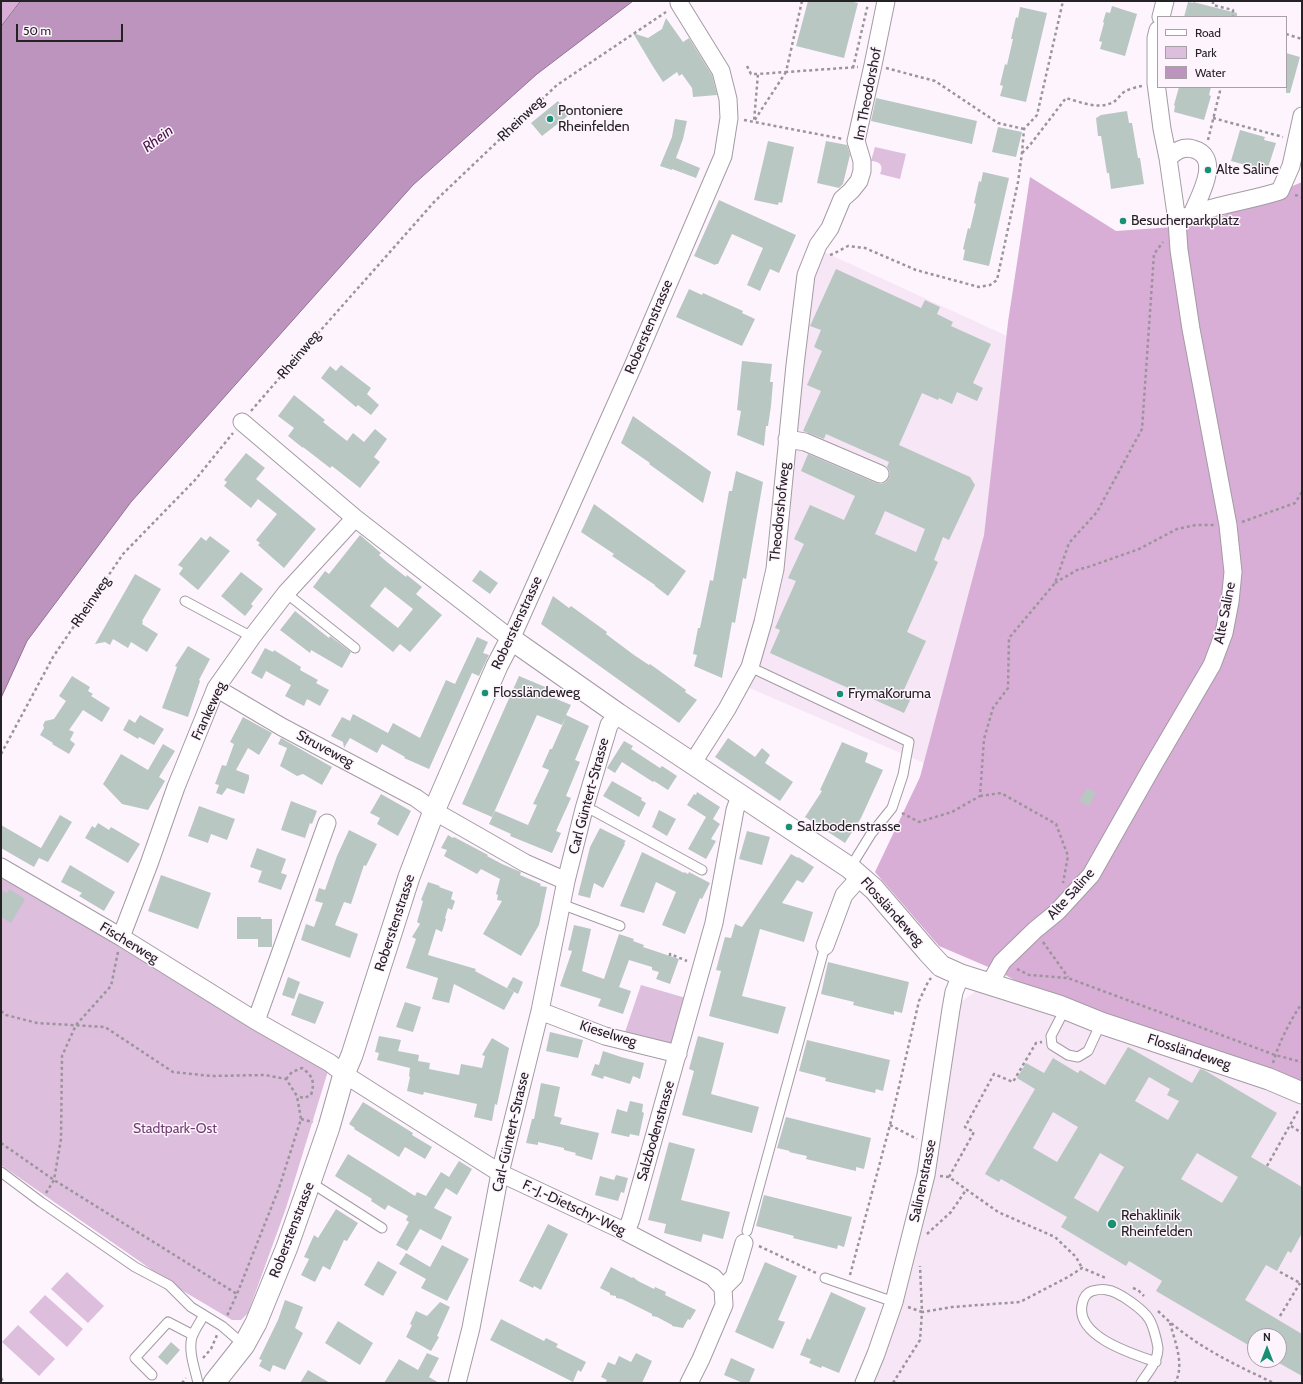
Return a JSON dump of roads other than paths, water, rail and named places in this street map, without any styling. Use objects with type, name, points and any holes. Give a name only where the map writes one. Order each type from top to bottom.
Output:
[{"type":"street","name":"Im Theodorshof","points":[[815,250],[830,228],[842,199],[859,181],[862,171],[862,161],[856,141],[886,1]]},
{"type":"street","points":[[1161,16],[1165,1]]},
{"type":"street","name":"Roberstenstrasse","points":[[214,1383],[244,1345],[256,1323],[287,1247],[329,1127],[344,1074],[352,1055],[409,877],[434,811],[497,666],[511,639],[633,366],[723,156],[729,118],[728,99],[721,71],[678,3]]},
{"type":"street","name":"Alte Saline","points":[[990,983],[1002,962],[1035,930],[1057,912],[1091,875],[1212,665],[1224,632],[1230,602],[1233,572],[1228,525],[1191,329],[1179,250],[1184,217],[1168,158],[1162,129],[1156,83],[1157,34]]},
{"type":"street","points":[[1184,217],[1260,198],[1280,191],[1291,166],[1302,116]]},
{"type":"street","name":"Alte Saline","points":[[1168,158],[1176,151],[1188,148],[1204,154],[1208,167],[1205,185],[1184,217]]},
{"type":"street","name":"Theodorshofweg","points":[[692,764],[727,709],[750,667],[763,622],[775,569],[795,364],[806,276],[815,250]]},
{"type":"street","name":"Flossländeweg","points":[[242,422],[355,518],[511,639],[618,714],[740,796],[815,843],[855,872],[874,889],[941,966],[961,975],[990,983],[1101,1023],[1269,1079],[1301,1100]]},
{"type":"street","points":[[788,439],[805,442],[880,474]]},
{"type":"street","name":"Frankeweg","points":[[121,937],[176,787],[216,688],[252,637],[286,593],[355,518]]},
{"type":"street","name":"Struveweg","points":[[216,688],[282,726],[416,798],[434,811],[525,863],[566,881]]},
{"type":"street","name":"Carl Güntert-Strasse","points":[[566,881],[584,809],[609,725],[618,714]]},
{"type":"street","name":"Salzbodenstrasse","points":[[626,1232],[678,1054],[714,923],[735,810],[740,796]]},
{"type":"street","points":[[256,1021],[327,823]]},
{"type":"street","name":"Fischerweg","points":[[1,867],[121,937],[256,1021],[330,1063],[344,1074]]},
{"type":"street","points":[[825,946],[844,895],[855,872]]},
{"type":"street","name":"Carl-Güntert-Strasse","points":[[457,1383],[471,1328],[500,1173],[540,1011],[566,881]]},
{"type":"street","name":"Salinenstrasse","points":[[864,1383],[894,1302],[926,1175],[951,1009],[954,992],[961,975]]},
{"type":"street","name":"Kieselweg","points":[[540,1011],[605,1036],[678,1054]]},
{"type":"street","name":"F.-J.-Dietschy-Weg","points":[[344,1074],[500,1173],[626,1232],[713,1277],[723,1288]]},
{"type":"street","points":[[690,1383],[724,1305],[723,1288],[734,1277],[746,1237]]},
{"type":"lane","points":[[286,593],[355,648]]},
{"type":"lane","points":[[185,601],[252,637]]},
{"type":"lane","points":[[750,667],[909,742],[903,775],[892,808],[871,834],[855,872]]},
{"type":"lane","points":[[584,809],[594,811],[702,870]]},
{"type":"lane","points":[[561,904],[620,926]]},
{"type":"lane","points":[[746,1237],[825,946]]},
{"type":"lane","points":[[1065,1009],[1051,1036],[1052,1045],[1068,1055],[1078,1057],[1088,1051],[1101,1023]]},
{"type":"lane","points":[[1,1172],[41,1202],[135,1267],[169,1285],[191,1306],[222,1326],[244,1345]]},
{"type":"lane","points":[[310,1182],[382,1228]]},
{"type":"lane","points":[[825,1278],[894,1302]]},
{"type":"lane","points":[[1141,1383],[1156,1362],[1158,1348],[1152,1324],[1148,1317],[1131,1302],[1108,1290],[1092,1291],[1084,1298],[1081,1309],[1085,1324],[1101,1339],[1124,1351],[1156,1362]]},
{"type":"lane","points":[[198,1383],[191,1353],[191,1343],[193,1335],[204,1315]]},
{"type":"lane","points":[[152,1375],[135,1358],[168,1322],[193,1335]]},
{"type":"water","name":"Rhein","points":[[21,1],[633,1],[537,74],[413,185],[131,502],[27,641],[1,698],[1,27]]},
{"type":"place","name":"Pontoniere Rheinfelden","points":[[550,119]]},
{"type":"place","name":"Alte Saline","points":[[1208,170]]},
{"type":"place","name":"Besucherparkplatz","points":[[1123,221]]},
{"type":"place","name":"Flossländeweg","points":[[485,693]]},
{"type":"place","name":"FrymaKoruma","points":[[840,694]]},
{"type":"place","name":"Salzbodenstrasse","points":[[789,827]]},
{"type":"place","name":"Rehaklinik Rheinfelden","points":[[1112,1224]]},
{"type":"park label","name":"Stadtpark-Ost","points":[[175,1129]]}]
